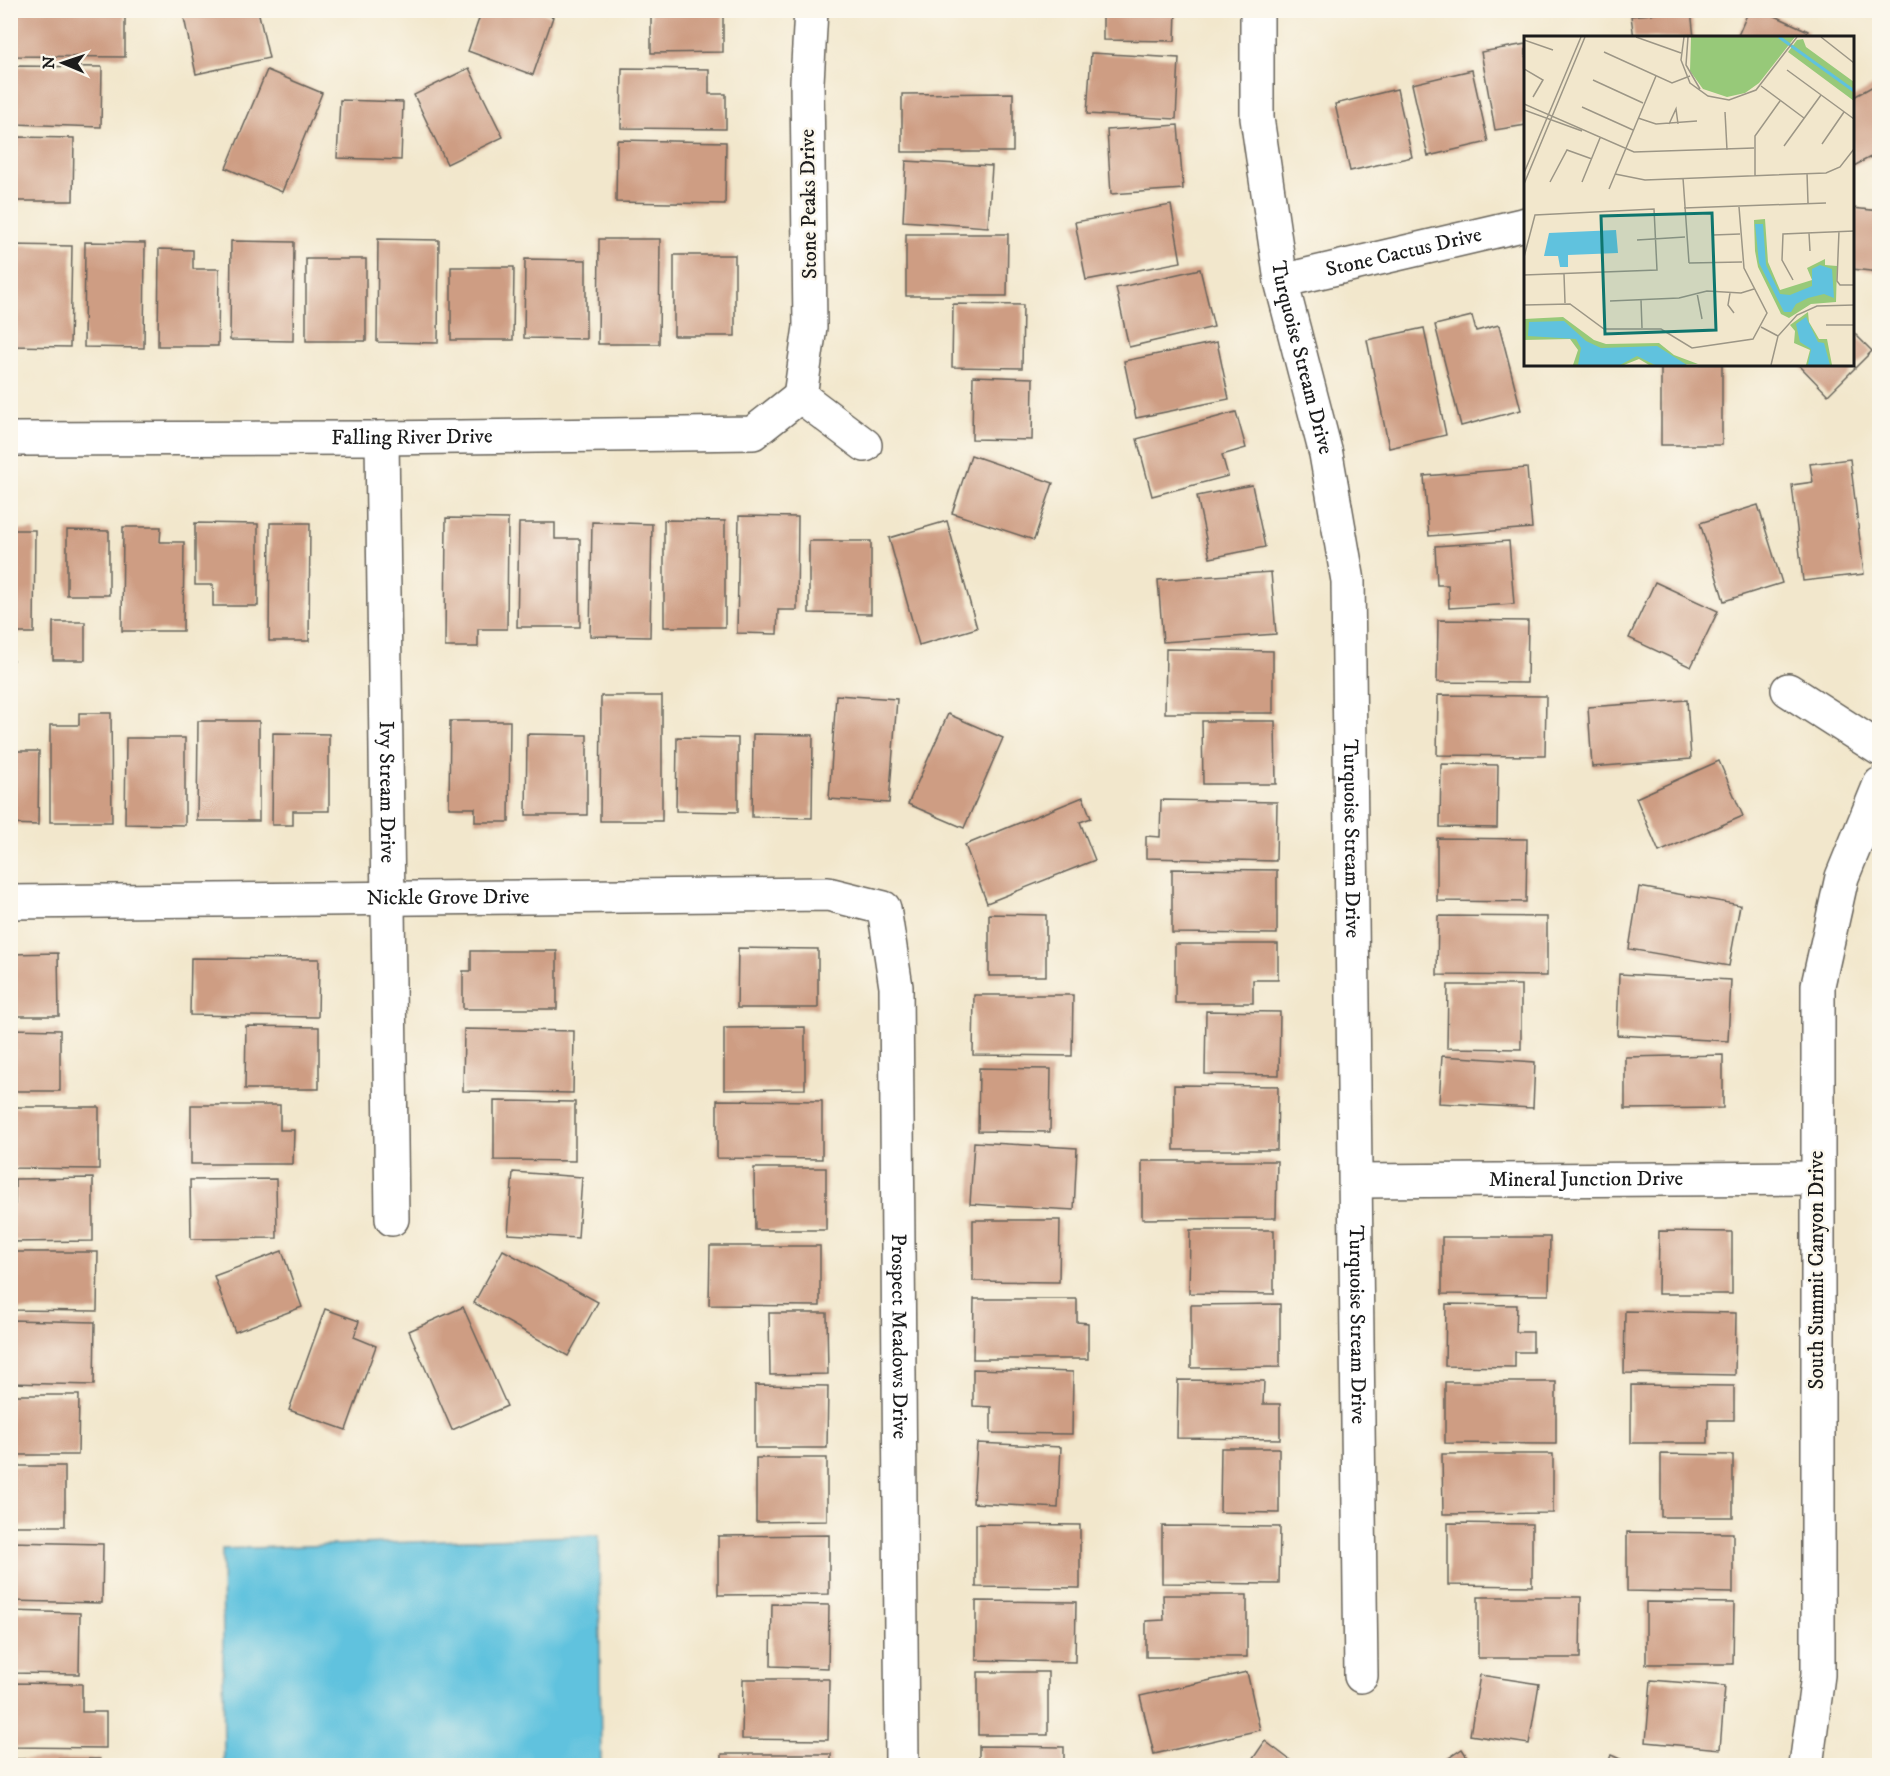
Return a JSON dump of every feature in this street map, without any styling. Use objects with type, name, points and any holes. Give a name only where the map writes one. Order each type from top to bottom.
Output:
[{"type":"street","name":"Stone Peaks Drive","points":[[800,396],[810,327],[807,82],[811,10]]},
{"type":"street","name":"Turquoise Stream Drive","points":[[1257,10],[1257,118],[1281,281],[1326,454],[1348,581],[1361,1676]]},
{"type":"street","name":"Stone Cactus Drive","points":[[1281,281],[1524,224]]},
{"type":"street","name":"Falling River Drive","points":[[10,439],[382,438],[753,432],[800,396]]},
{"type":"street","points":[[800,396],[865,445]]},
{"type":"street","name":"Ivy Stream Drive","points":[[382,438],[392,1219]]},
{"type":"street","points":[[1788,690],[1880,749]]},
{"type":"street","name":"South Summit Canyon Drive","points":[[1806,1766],[1818,1675],[1816,1178],[1818,985],[1842,876],[1880,784]]},
{"type":"street","name":"Nickle Grove Drive","points":[[10,902],[828,894],[884,909]]},
{"type":"street","name":"Prospect Meadows Drive","points":[[884,909],[896,987],[902,1766]]},
{"type":"street","name":"Mineral Junction Drive","points":[[1356,1181],[1816,1178]]},
{"type":"water","points":[[599,1535],[601,1765],[224,1765],[222,1549]]},
{"type":"building","points":[[14,10],[125,10],[125,57],[13,56]]},
{"type":"building","points":[[196,10],[258,10],[269,58],[196,74],[183,13]]},
{"type":"building","points":[[482,10],[536,10],[553,17],[533,75],[468,51]]},
{"type":"building","points":[[651,10],[723,10],[723,52],[651,53]]},
{"type":"building","points":[[1103,10],[1176,10],[1175,41],[1103,40]]},
{"type":"building","points":[[1691,10],[1694,36],[1634,36],[1631,16]]},
{"type":"building","points":[[1749,10],[1762,10],[1808,31],[1806,36],[1738,36]]},
{"type":"building","points":[[1524,44],[1524,125],[1495,130],[1481,52]]},
{"type":"building","points":[[1091,53],[1179,58],[1176,119],[1087,114]]},
{"type":"building","points":[[15,66],[102,67],[101,127],[14,124]]},
{"type":"building","points":[[469,68],[503,137],[447,164],[414,95]]},
{"type":"building","points":[[622,68],[709,69],[709,94],[726,94],[726,129],[621,128]]},
{"type":"building","points":[[267,70],[322,93],[282,192],[226,168]]},
{"type":"building","points":[[1472,70],[1488,142],[1428,156],[1412,84]]},
{"type":"building","points":[[1875,85],[1880,92],[1880,152],[1854,166],[1854,97]]},
{"type":"building","points":[[1397,89],[1412,157],[1350,171],[1335,104]]},
{"type":"building","points":[[1013,93],[1013,152],[902,152],[902,94]]},
{"type":"building","points":[[340,100],[403,102],[401,160],[337,158]]},
{"type":"building","points":[[1178,125],[1183,189],[1111,194],[1107,130]]},
{"type":"building","points":[[15,137],[74,138],[73,201],[15,201]]},
{"type":"building","points":[[617,140],[726,142],[725,204],[616,202]]},
{"type":"building","points":[[906,161],[992,166],[988,227],[903,221]]},
{"type":"building","points":[[1171,205],[1181,262],[1086,280],[1075,222]]},
{"type":"building","points":[[1854,208],[1880,211],[1880,272],[1854,269]]},
{"type":"building","points":[[906,234],[1008,234],[1007,296],[906,296]]},
{"type":"building","points":[[378,239],[439,240],[438,343],[377,342]]},
{"type":"building","points":[[599,239],[660,239],[659,344],[598,344]]},
{"type":"building","points":[[231,241],[294,242],[293,341],[230,340]]},
{"type":"building","points":[[85,242],[145,243],[144,348],[84,347]]},
{"type":"building","points":[[10,245],[72,246],[70,347],[10,346]]},
{"type":"building","points":[[159,249],[193,250],[193,269],[219,269],[218,346],[158,346]]},
{"type":"building","points":[[674,255],[735,255],[735,336],[674,336]]},
{"type":"building","points":[[306,259],[366,259],[366,341],[306,341]]},
{"type":"building","points":[[525,259],[586,260],[586,339],[524,338]]},
{"type":"building","points":[[451,267],[514,267],[513,340],[451,340]]},
{"type":"building","points":[[1200,269],[1214,327],[1129,347],[1116,288]]},
{"type":"building","points":[[953,304],[1023,305],[1022,368],[952,367]]},
{"type":"building","points":[[1472,316],[1476,331],[1499,325],[1521,410],[1461,426],[1435,325]]},
{"type":"building","points":[[1424,328],[1446,435],[1389,448],[1367,340]]},
{"type":"building","points":[[1854,333],[1872,351],[1828,395],[1800,366],[1854,366]]},
{"type":"building","points":[[1217,342],[1229,399],[1136,418],[1124,361]]},
{"type":"building","points":[[1661,366],[1722,366],[1722,445],[1661,445]]},
{"type":"building","points":[[973,376],[1033,378],[1032,440],[972,439]]},
{"type":"building","points":[[1236,412],[1246,448],[1222,455],[1228,476],[1152,496],[1137,439]]},
{"type":"building","points":[[971,455],[1053,483],[1034,540],[952,513]]},
{"type":"building","points":[[1850,459],[1864,574],[1803,581],[1792,485],[1813,482],[1810,464]]},
{"type":"building","points":[[1527,468],[1532,528],[1429,536],[1424,476]]},
{"type":"building","points":[[1252,485],[1265,547],[1210,558],[1197,496]]},
{"type":"building","points":[[1758,505],[1782,583],[1724,601],[1700,523]]},
{"type":"building","points":[[739,516],[798,517],[797,610],[778,610],[777,634],[737,633]]},
{"type":"building","points":[[446,518],[508,519],[507,629],[478,629],[478,647],[445,647]]},
{"type":"building","points":[[664,520],[725,521],[725,627],[664,627]]},
{"type":"building","points":[[947,521],[977,628],[919,645],[889,538]]},
{"type":"building","points":[[592,522],[652,524],[650,637],[590,636]]},
{"type":"building","points":[[195,523],[258,524],[258,606],[213,606],[213,585],[195,585]]},
{"type":"building","points":[[270,523],[310,523],[309,641],[269,641]]},
{"type":"building","points":[[519,523],[555,523],[555,539],[580,539],[580,627],[517,627]]},
{"type":"building","points":[[123,527],[161,527],[160,542],[184,542],[183,631],[122,631]]},
{"type":"building","points":[[10,530],[35,530],[34,633],[14,633],[13,660],[10,660]]},
{"type":"building","points":[[67,530],[109,531],[109,595],[67,595]]},
{"type":"building","points":[[809,541],[871,541],[871,614],[809,613]]},
{"type":"building","points":[[1509,541],[1514,604],[1449,608],[1448,585],[1437,585],[1435,546]]},
{"type":"building","points":[[1271,572],[1276,634],[1163,642],[1158,580]]},
{"type":"building","points":[[1655,582],[1718,611],[1691,667],[1629,638]]},
{"type":"building","points":[[1438,620],[1528,621],[1527,683],[1437,682]]},
{"type":"building","points":[[53,622],[85,622],[85,660],[53,660]]},
{"type":"building","points":[[1166,649],[1273,651],[1273,713],[1165,713]]},
{"type":"building","points":[[836,695],[897,699],[889,803],[829,799]]},
{"type":"building","points":[[1438,695],[1546,696],[1545,756],[1437,755]]},
{"type":"building","points":[[601,696],[662,696],[662,821],[600,821]]},
{"type":"building","points":[[1687,700],[1691,759],[1592,767],[1588,707]]},
{"type":"building","points":[[79,713],[111,713],[112,822],[50,822],[50,725],[79,725]]},
{"type":"building","points":[[948,714],[1003,738],[964,828],[908,804]]},
{"type":"building","points":[[198,721],[259,721],[259,821],[197,821]]},
{"type":"building","points":[[450,721],[510,721],[509,822],[475,822],[475,808],[449,808]]},
{"type":"building","points":[[1202,721],[1275,721],[1276,784],[1203,784]]},
{"type":"building","points":[[273,733],[329,734],[329,811],[293,811],[293,825],[272,825]]},
{"type":"building","points":[[527,734],[587,735],[587,815],[526,815]]},
{"type":"building","points":[[753,734],[813,735],[812,818],[752,817]]},
{"type":"building","points":[[677,737],[738,738],[738,812],[676,811]]},
{"type":"building","points":[[126,738],[185,738],[185,825],[125,824]]},
{"type":"building","points":[[10,751],[39,751],[38,825],[10,824]]},
{"type":"building","points":[[1719,761],[1743,816],[1659,852],[1636,798]]},
{"type":"building","points":[[1441,764],[1498,765],[1497,828],[1440,827]]},
{"type":"building","points":[[1083,797],[1091,818],[1080,822],[1095,860],[987,903],[965,845]]},
{"type":"building","points":[[1161,800],[1277,802],[1276,861],[1146,858],[1146,836],[1160,837]]},
{"type":"building","points":[[1437,838],[1527,839],[1526,902],[1437,901]]},
{"type":"building","points":[[1172,869],[1277,870],[1277,934],[1172,933]]},
{"type":"building","points":[[1639,887],[1740,905],[1729,966],[1629,949]]},
{"type":"building","points":[[989,914],[1046,915],[1046,976],[989,976]]},
{"type":"building","points":[[1438,916],[1547,917],[1547,976],[1437,975]]},
{"type":"building","points":[[1175,944],[1278,944],[1278,980],[1253,980],[1253,1003],[1175,1003]]},
{"type":"building","points":[[738,948],[818,949],[818,1008],[737,1008]]},
{"type":"building","points":[[471,951],[557,951],[557,1009],[463,1009],[463,971],[471,971]]},
{"type":"building","points":[[58,953],[59,1016],[10,1016],[10,954]]},
{"type":"building","points":[[191,958],[319,959],[318,1017],[190,1015]]},
{"type":"building","points":[[1619,974],[1731,980],[1728,1041],[1617,1035]]},
{"type":"building","points":[[1448,985],[1521,985],[1521,1049],[1447,1048]]},
{"type":"building","points":[[974,995],[1073,995],[1072,1056],[973,1055]]},
{"type":"building","points":[[1206,1011],[1280,1012],[1279,1075],[1205,1074]]},
{"type":"building","points":[[246,1026],[319,1027],[319,1089],[245,1089]]},
{"type":"building","points":[[805,1027],[805,1089],[724,1090],[724,1028]]},
{"type":"building","points":[[10,1029],[60,1030],[60,1091],[10,1091]]},
{"type":"building","points":[[464,1029],[574,1031],[573,1093],[463,1091]]},
{"type":"building","points":[[1723,1055],[1723,1108],[1625,1109],[1625,1057]]},
{"type":"building","points":[[1442,1056],[1535,1062],[1533,1108],[1439,1103]]},
{"type":"building","points":[[979,1068],[1051,1069],[1050,1132],[978,1131]]},
{"type":"building","points":[[1174,1085],[1278,1086],[1277,1150],[1174,1150]]},
{"type":"building","points":[[717,1100],[822,1101],[822,1159],[717,1158]]},
{"type":"building","points":[[494,1101],[575,1102],[575,1161],[494,1160]]},
{"type":"building","points":[[191,1105],[280,1105],[280,1130],[294,1130],[293,1164],[191,1164]]},
{"type":"building","points":[[10,1107],[99,1107],[99,1169],[10,1168]]},
{"type":"building","points":[[974,1142],[1077,1148],[1074,1210],[970,1204]]},
{"type":"building","points":[[1142,1161],[1277,1161],[1276,1218],[1142,1219]]},
{"type":"building","points":[[754,1168],[826,1168],[826,1230],[755,1230]]},
{"type":"building","points":[[513,1172],[582,1177],[578,1238],[508,1234]]},
{"type":"building","points":[[93,1178],[93,1241],[10,1242],[10,1204],[15,1204],[15,1179]]},
{"type":"building","points":[[276,1179],[277,1238],[191,1239],[190,1180]]},
{"type":"building","points":[[973,1220],[1060,1220],[1059,1282],[973,1281]]},
{"type":"building","points":[[1190,1230],[1274,1230],[1274,1294],[1189,1293]]},
{"type":"building","points":[[1659,1231],[1732,1232],[1732,1294],[1658,1294]]},
{"type":"building","points":[[1442,1237],[1550,1237],[1549,1295],[1442,1294]]},
{"type":"building","points":[[710,1246],[820,1246],[820,1306],[709,1305]]},
{"type":"building","points":[[503,1250],[598,1302],[568,1356],[474,1303]]},
{"type":"building","points":[[282,1251],[302,1307],[235,1332],[214,1276]]},
{"type":"building","points":[[10,1252],[98,1252],[97,1311],[10,1310]]},
{"type":"building","points":[[974,1299],[1077,1299],[1077,1322],[1088,1323],[1088,1359],[973,1359]]},
{"type":"building","points":[[1280,1304],[1280,1367],[1191,1368],[1191,1305]]},
{"type":"building","points":[[1446,1304],[1517,1305],[1516,1332],[1533,1332],[1533,1352],[1515,1352],[1515,1367],[1445,1366]]},
{"type":"building","points":[[463,1307],[507,1406],[452,1430],[409,1331]]},
{"type":"building","points":[[325,1309],[359,1321],[354,1337],[376,1346],[346,1430],[289,1410]]},
{"type":"building","points":[[1625,1311],[1736,1313],[1735,1375],[1624,1373]]},
{"type":"building","points":[[769,1313],[827,1313],[828,1374],[770,1375]]},
{"type":"building","points":[[10,1320],[95,1322],[94,1385],[10,1383]]},
{"type":"building","points":[[973,1369],[1073,1372],[1072,1434],[991,1433],[991,1407],[973,1406]]},
{"type":"building","points":[[1178,1380],[1264,1381],[1263,1404],[1280,1404],[1280,1439],[1177,1438]]},
{"type":"building","points":[[1445,1382],[1556,1382],[1556,1444],[1445,1443]]},
{"type":"building","points":[[755,1385],[828,1386],[827,1448],[755,1448]]},
{"type":"building","points":[[1631,1385],[1734,1386],[1734,1420],[1708,1420],[1708,1443],[1631,1443]]},
{"type":"building","points":[[10,1395],[79,1395],[78,1455],[10,1455]]},
{"type":"building","points":[[977,1443],[1061,1447],[1058,1508],[973,1503]]},
{"type":"building","points":[[1221,1448],[1279,1448],[1279,1513],[1220,1512]]},
{"type":"building","points":[[1442,1454],[1553,1454],[1553,1513],[1443,1514]]},
{"type":"building","points":[[1661,1454],[1733,1455],[1733,1517],[1661,1517]]},
{"type":"building","points":[[756,1458],[827,1458],[827,1521],[756,1522]]},
{"type":"building","points":[[10,1466],[65,1466],[65,1526],[10,1526]]},
{"type":"building","points":[[1448,1523],[1532,1524],[1532,1586],[1448,1585]]},
{"type":"building","points":[[976,1524],[1080,1525],[1080,1588],[976,1587]]},
{"type":"building","points":[[1162,1526],[1280,1527],[1279,1584],[1162,1583]]},
{"type":"building","points":[[1627,1532],[1733,1533],[1733,1593],[1627,1591]]},
{"type":"building","points":[[829,1535],[829,1594],[718,1595],[718,1536]]},
{"type":"building","points":[[10,1542],[103,1544],[102,1603],[10,1601]]},
{"type":"building","points":[[1163,1595],[1247,1595],[1247,1657],[1146,1657],[1146,1621],[1164,1620]]},
{"type":"building","points":[[1478,1597],[1581,1597],[1580,1658],[1478,1658]]},
{"type":"building","points":[[976,1601],[1076,1602],[1075,1662],[976,1660]]},
{"type":"building","points":[[1646,1602],[1734,1603],[1733,1664],[1646,1664]]},
{"type":"building","points":[[772,1604],[829,1605],[828,1668],[771,1666]]},
{"type":"building","points":[[10,1611],[80,1613],[79,1674],[10,1673]]},
{"type":"building","points":[[978,1672],[1048,1672],[1048,1735],[978,1735]]},
{"type":"building","points":[[1247,1672],[1260,1730],[1154,1754],[1140,1696]]},
{"type":"building","points":[[1480,1675],[1539,1684],[1529,1744],[1470,1735]]},
{"type":"building","points":[[743,1679],[829,1679],[828,1740],[742,1739]]},
{"type":"building","points":[[1651,1680],[1725,1686],[1720,1749],[1646,1742]]},
{"type":"building","points":[[10,1683],[82,1684],[82,1712],[106,1712],[106,1748],[10,1747]]},
{"type":"building","points":[[1265,1741],[1298,1766],[1248,1766]]},
{"type":"building","points":[[979,1746],[1064,1747],[1064,1766],[979,1766]]},
{"type":"building","points":[[1462,1749],[1473,1766],[1437,1766]]},
{"type":"building","points":[[722,1754],[831,1754],[831,1766],[722,1766]]},
{"type":"building","points":[[1611,1755],[1636,1766],[1607,1766]]},
{"type":"building","points":[[10,1759],[100,1759],[100,1766],[10,1766]]}]
